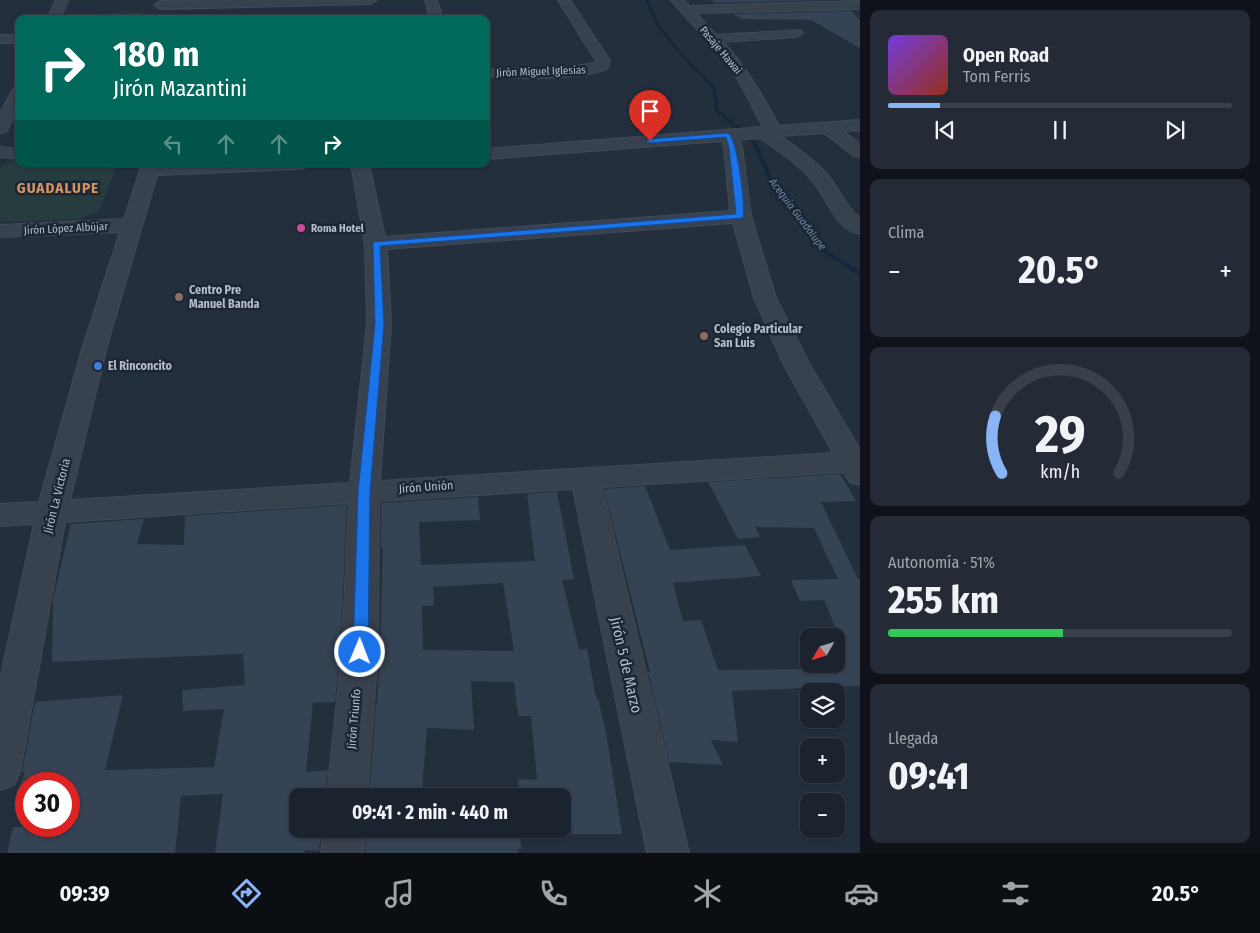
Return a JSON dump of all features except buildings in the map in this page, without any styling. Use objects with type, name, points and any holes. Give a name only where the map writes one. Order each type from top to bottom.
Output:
[{"type":"street","points":[[55,15],[62,0]]},
{"type":"street","points":[[160,5],[371,0]]},
{"type":"street","points":[[431,0],[436,15]]},
{"type":"street","name":"Jirón Miguel Iglesias","points":[[490,73],[578,72],[602,66],[603,61],[564,0]]},
{"type":"street","points":[[855,0],[860,4]]},
{"type":"street","points":[[681,5],[860,4]]},
{"type":"street","name":"Pasaje Hawai","points":[[681,5],[732,60],[748,83],[749,133]]},
{"type":"street","points":[[713,39],[796,33]]},
{"type":"street","points":[[0,39],[15,39]]},
{"type":"street","points":[[0,128],[15,100]]},
{"type":"street","points":[[834,132],[860,125]]},
{"type":"street","points":[[834,132],[860,152]]},
{"type":"street","points":[[490,154],[749,133],[834,132],[860,135]]},
{"type":"street","points":[[749,133],[733,147],[740,216],[765,298],[797,365],[858,466]]},
{"type":"street","points":[[749,133],[790,152],[822,180],[844,216],[860,228]]},
{"type":"street","points":[[0,152],[15,154]]},
{"type":"street","name":"Jirón La Victoria","points":[[0,772],[52,511],[95,346],[150,167]]},
{"type":"street","name":"Jirón Triunfo","points":[[348,788],[360,652],[364,492],[380,324],[376,244],[361,167]]},
{"type":"street","points":[[376,244],[740,216]]},
{"type":"street","name":"Jirón López Albújar","points":[[0,232],[133,225]]},
{"type":"street","name":"Jirón Unión","points":[[0,515],[584,477],[858,466]]},
{"type":"street","name":"Jirón 5 de Marzo","points":[[584,477],[668,853]]},
{"type":"street","points":[[342,853],[343,838]]},
{"type":"green space","points":[[141,12],[140,15],[89,14]]},
{"type":"green space","points":[[15,161],[15,167],[116,167],[99,211],[78,219],[0,222],[0,170],[2,165]]},
{"type":"waterway","name":"Acequia Guadalupe","points":[[647,0],[656,23],[680,53],[714,88],[717,110],[754,142],[773,184],[827,253],[860,274]]},
{"type":"place","name":"Roma Hotel","points":[[301,228]]},
{"type":"place","name":"Centro Pre Manuel Banda","points":[[179,297]]},
{"type":"place","name":"Colegio Particular San Luis","points":[[704,336]]},
{"type":"place","name":"El Rinconcito","points":[[98,366]]},
{"type":"district","name":"GUADALUPE","points":[[58,188]]},
{"type":"route","points":[[360,652],[364,492],[380,324],[376,244],[740,216],[733,147],[728,135],[650,141]]}]
